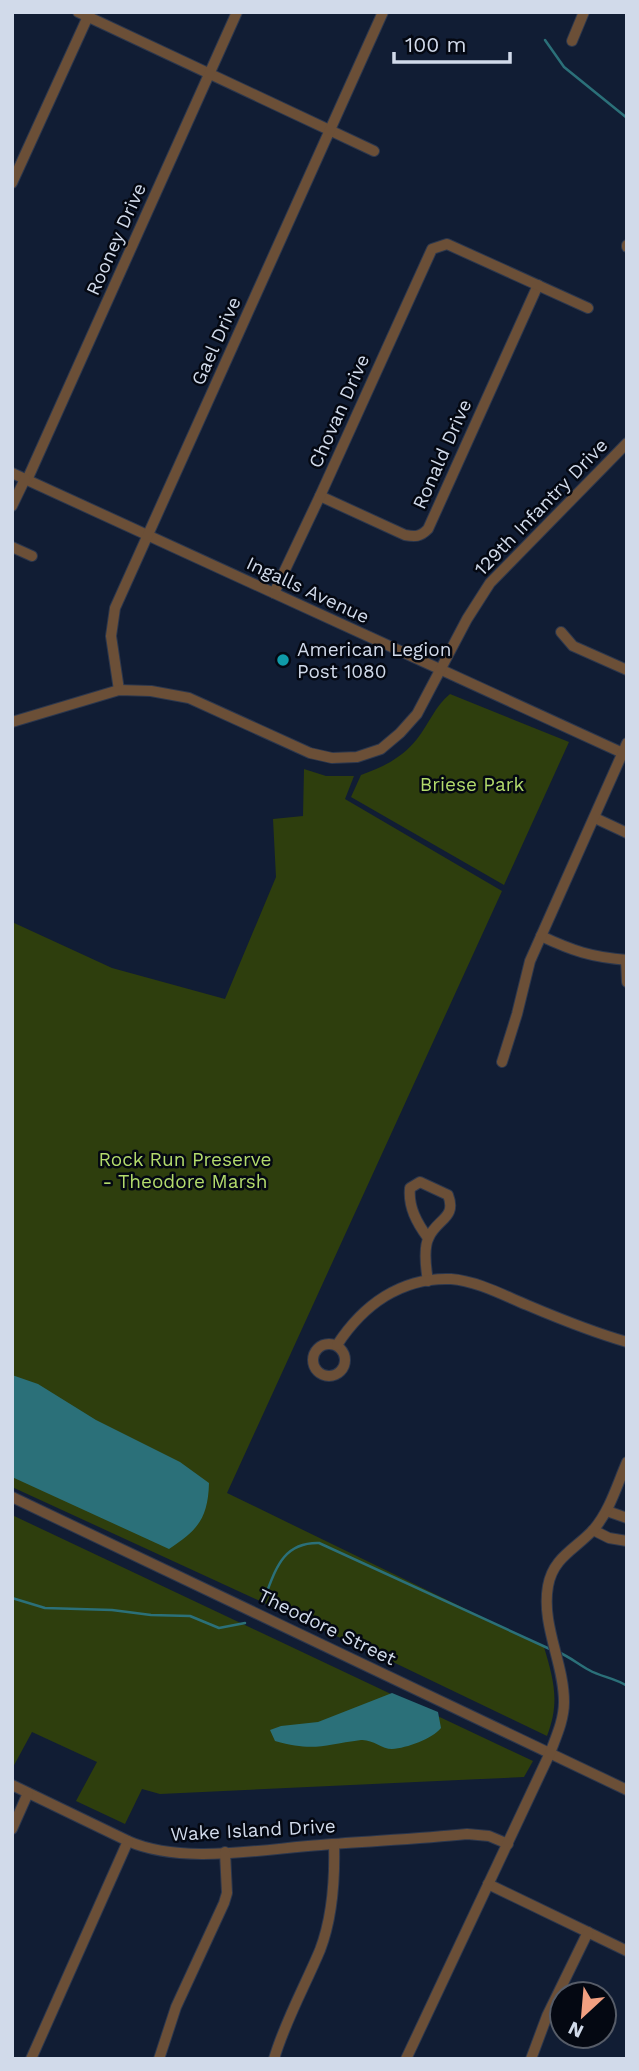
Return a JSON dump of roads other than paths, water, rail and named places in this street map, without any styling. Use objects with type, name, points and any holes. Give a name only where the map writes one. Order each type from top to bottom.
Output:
[{"type":"street","name":"Rooney Drive","points":[[12,506],[237,12]]},
{"type":"street","name":"Gael Drive","points":[[119,691],[111,636],[115,608],[383,12]]},
{"type":"street","points":[[572,41],[584,12]]},
{"type":"street","points":[[12,183],[85,14],[374,151]]},
{"type":"street","name":"Chovan Drive","points":[[274,593],[432,249],[447,244],[538,285]]},
{"type":"street","points":[[538,285],[588,308]]},
{"type":"street","name":"Ronald Drive","points":[[320,496],[405,535],[413,537],[424,533],[538,285]]},
{"type":"street","name":"129th Infantry Drive","points":[[12,722],[119,691],[151,691],[189,698],[310,752],[332,758],[357,757],[381,749],[417,714],[467,619],[490,583],[626,445]]},
{"type":"street","name":"Ingalls Avenue","points":[[12,473],[441,670],[625,750]]},
{"type":"street","points":[[12,547],[32,556]]},
{"type":"street","points":[[561,632],[573,646],[627,670]]},
{"type":"street","points":[[502,1062],[530,961],[625,750]]},
{"type":"street","points":[[595,818],[627,833]]},
{"type":"street","points":[[541,936],[593,957],[626,960],[627,982]]},
{"type":"street","points":[[428,1238],[417,1223],[409,1197],[410,1188],[420,1182],[448,1195],[452,1204],[450,1211],[428,1238],[428,1281]]},
{"type":"street","points":[[337,1345],[362,1313],[382,1296],[403,1286],[451,1279],[471,1283],[589,1331],[627,1342]]},
{"type":"street","points":[[406,2059],[550,1753],[561,1722],[564,1702],[547,1609],[548,1586],[554,1567],[564,1554],[593,1530],[607,1511],[627,1462]]},
{"type":"street","name":"Theodore Street","points":[[12,1496],[627,1790]]},
{"type":"street","points":[[607,1511],[627,1518]]},
{"type":"street","points":[[593,1530],[609,1538],[627,1541]]},
{"type":"street","name":"Wake Island Drive","points":[[12,1785],[143,1848],[167,1853],[225,1852],[467,1834],[489,1836],[508,1844]]},
{"type":"street","points":[[12,1829],[28,1793]]},
{"type":"street","points":[[31,2059],[128,1841]]},
{"type":"street","points":[[274,2059],[321,1947],[331,1908],[335,1877],[334,1844]]},
{"type":"street","points":[[159,2059],[176,2007],[224,1903],[227,1893],[225,1852]]},
{"type":"street","points":[[488,1884],[627,1951]]},
{"type":"street","points":[[531,2059],[542,2029],[588,1933]]},
{"type":"waterway","points":[[545,40],[564,67],[627,118]]},
{"type":"waterway","points":[[263,1602],[276,1570],[288,1553],[306,1544],[319,1543],[552,1650]]},
{"type":"waterway","points":[[12,1598],[45,1608],[190,1616],[219,1628],[245,1623]]},
{"type":"waterway","points":[[558,1652],[627,1686]]},
{"type":"place","name":"American Legion Post 1080","points":[[283,660]]},
{"type":"park label","name":"Briese Park","points":[[472,784]]},
{"type":"park label","name":"Rock Run Preserve - Theodore Marsh","points":[[185,1170]]}]
